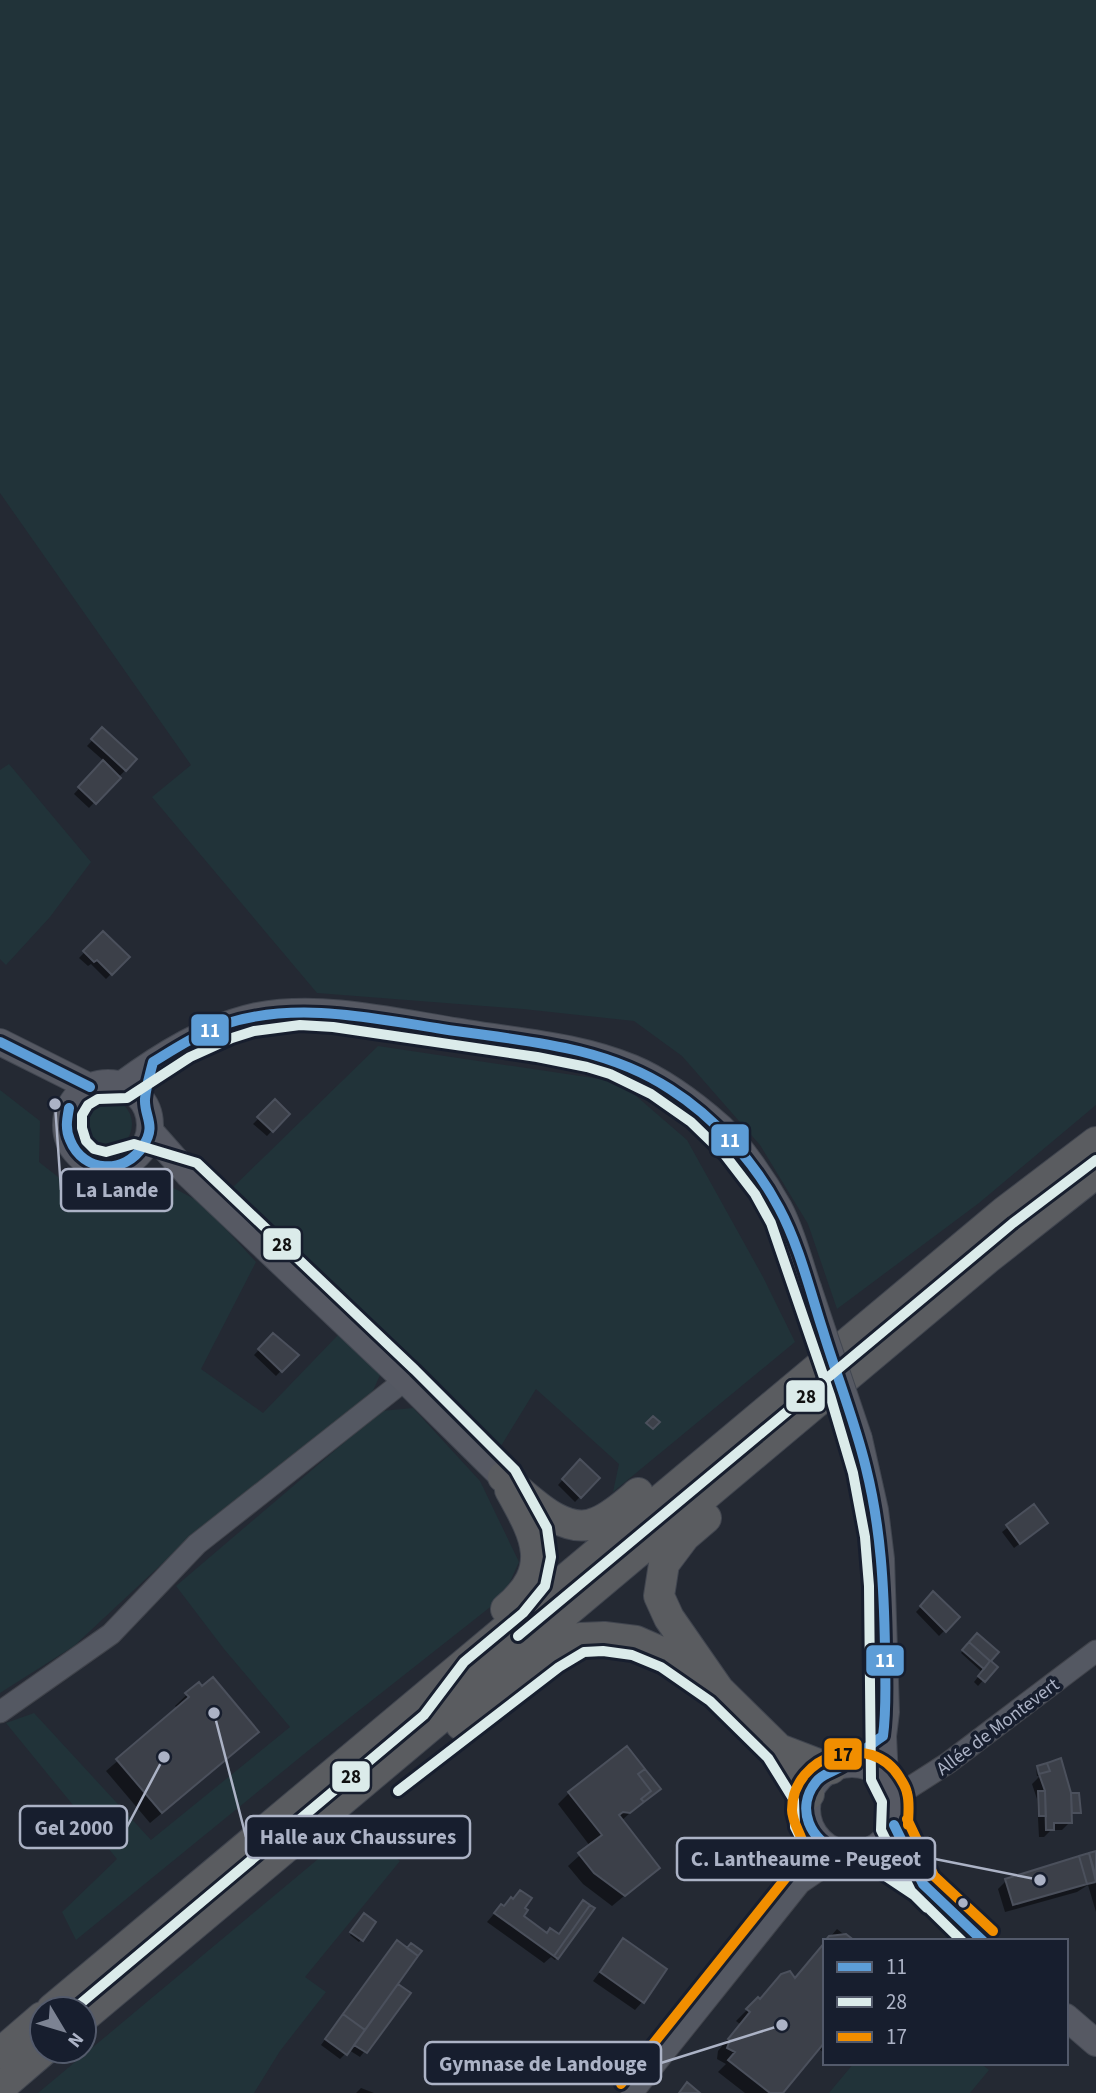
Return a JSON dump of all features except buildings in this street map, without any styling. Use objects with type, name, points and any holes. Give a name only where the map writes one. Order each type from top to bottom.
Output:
[{"type":"highway","points":[[69,1995],[1004,1212],[1096,1142]]},
{"type":"highway","points":[[98,2005],[987,1259],[1096,1173]]},
{"type":"highway","points":[[719,1690],[669,1618],[659,1596],[664,1564],[685,1536],[913,1340],[987,1259]]},
{"type":"highway","points":[[503,1477],[557,1519],[578,1527],[596,1523],[711,1435],[771,1406]]},
{"type":"highway","points":[[415,1704],[454,1652],[513,1603],[532,1580],[537,1556],[533,1531],[503,1477]]},
{"type":"highway","points":[[338,1804],[375,1790],[551,1656],[580,1638],[604,1637],[636,1641],[668,1655],[719,1690],[779,1749],[801,1787],[809,1794]]},
{"type":"highway","points":[[779,1749],[839,1767]]},
{"type":"highway","points":[[0,2053],[28,2029]]},
{"type":"highway","points":[[0,2088],[28,2064]]},
{"type":"main road","points":[[121,1085],[153,1062],[227,1024],[258,1016],[298,1011],[348,1015],[585,1052],[633,1068],[678,1095],[721,1128],[744,1156],[780,1209],[859,1439],[875,1510],[881,1559],[886,1712],[883,1735],[890,1788],[897,1810],[894,1825],[884,1840],[872,1850],[856,1854],[839,1853],[826,1847],[815,1836],[806,1812],[809,1794],[819,1778],[883,1735]]},
{"type":"main road","points":[[11,1047],[90,1087]]},
{"type":"main road","points":[[11,1047],[69,1108]]},
{"type":"main road","points":[[144,1104],[153,1062]]},
{"type":"main road","points":[[104,1083],[121,1085],[135,1092],[144,1104],[149,1117],[149,1131],[145,1145],[133,1158],[120,1165],[103,1167],[81,1158],[66,1133],[65,1123],[69,1108],[78,1094],[104,1083]]},
{"type":"main road","points":[[149,1131],[188,1174],[503,1477]]},
{"type":"main road","points":[[133,1158],[188,1174]]},
{"type":"main road","points":[[839,1767],[866,1766],[890,1788]]},
{"type":"main road","points":[[894,1825],[923,1884]]},
{"type":"main road","points":[[872,1850],[923,1884],[981,1939]]},
{"type":"main road","points":[[1068,2019],[1096,2043]]},
{"type":"street","points":[[0,1712],[111,1634],[197,1544],[405,1380]]},
{"type":"street","name":"Allée de Montevert","points":[[890,1788],[948,1763],[1096,1651]]},
{"type":"street","points":[[800,1883],[815,1836]]},
{"type":"street","points":[[632,2093],[800,1883],[835,1859],[839,1853]]},
{"type":"shaded area","points":[[0,0],[1096,0],[1096,1105],[979,1203],[837,1309],[808,1224],[760,1145],[682,1056],[634,1021],[523,1009],[317,993],[152,797],[191,765],[0,493]]},
{"type":"shaded area","points":[[9,764],[91,862],[50,917],[6,965],[0,959],[0,770]]},
{"type":"shaded area","points":[[378,1046],[620,1082],[687,1140],[763,1277],[795,1342],[613,1492],[619,1464],[536,1389],[501,1446],[481,1436],[228,1192]]},
{"type":"shaded area","points":[[0,1090],[40,1121],[39,1162],[90,1202],[164,1183],[202,1203],[256,1262],[201,1369],[263,1413],[338,1335],[380,1375],[372,1393],[181,1546],[74,1646],[0,1693]]},
{"type":"shaded area","points":[[106,1098],[125,1105],[132,1124],[125,1143],[106,1150],[87,1143],[80,1124],[87,1105]]},
{"type":"shaded area","points":[[413,1408],[480,1481],[519,1562],[503,1597],[309,1750],[76,1940],[62,1912],[117,1859],[6,1723],[34,1713],[151,1840],[290,1727],[224,1649],[176,1586],[381,1411]]},
{"type":"shaded area","points":[[354,1829],[400,1861],[305,1977],[326,1992],[280,2051],[254,2093],[38,2093],[72,2065],[98,2065],[98,2043]]},
{"type":"shaded area","points":[[852,2065],[983,2065],[989,2070],[970,2093],[829,2093]]},
{"type":"transit line","name":"11","points":[[69,1108],[68,1136],[84,1159],[105,1166],[126,1162],[143,1146],[149,1132],[145,1099],[153,1062],[197,1036],[225,1024],[252,1017],[306,1013],[388,1020],[530,1041],[588,1053],[644,1074],[702,1113],[745,1157],[779,1208],[804,1268],[866,1468],[881,1558],[884,1603],[886,1692],[883,1736],[849,1762],[819,1779],[810,1792],[806,1813],[814,1832],[829,1847],[848,1852],[872,1850]]},
{"type":"transit line","name":"28","points":[[91,1995],[424,1715],[464,1662],[523,1613],[545,1586],[551,1557],[547,1528],[515,1470],[415,1370],[197,1163],[134,1144],[106,1152],[94,1149],[86,1141],[82,1115],[88,1105],[98,1099],[127,1098],[190,1057],[232,1038],[254,1031],[300,1025],[333,1027],[537,1057],[610,1074],[651,1094],[691,1122],[725,1155],[755,1194],[771,1223],[830,1395],[853,1473],[865,1537],[869,1586],[871,1780],[882,1802],[881,1830],[911,1891],[960,1939]]},
{"type":"transit line","name":"11","points":[[0,1042],[90,1087]]},
{"type":"transit line","name":"28","points":[[518,1636],[1013,1223],[1096,1160]]},
{"type":"transit line","name":"28","points":[[398,1791],[559,1667],[584,1652],[603,1651],[632,1655],[661,1667],[710,1701],[768,1758],[794,1800],[795,1827],[812,1853],[841,1867],[869,1865],[914,1895],[927,1908]]},
{"type":"transit line","name":"17","points":[[802,1840],[792,1814],[795,1791],[805,1775],[819,1763],[835,1755],[854,1752],[871,1755],[887,1763],[900,1778],[908,1797],[908,1825]]},
{"type":"transit line","name":"17","points":[[907,1819],[934,1876],[993,1931]]},
{"type":"transit line","name":"11","points":[[894,1825],[923,1884],[981,1939]]},
{"type":"transit line","name":"17","points":[[621,2084],[789,1874],[827,1845]]},
{"type":"place","name":"La Lande","points":[[55,1104]]},
{"type":"place","name":"Halle aux Chaussures","points":[[214,1713]]},
{"type":"place","name":"Gel 2000","points":[[164,1757]]},
{"type":"place","name":"C. Lantheaume - Peugeot","points":[[1040,1880]]},
{"type":"place","name":"Gymnase de Landouge","points":[[782,2025]]}]
